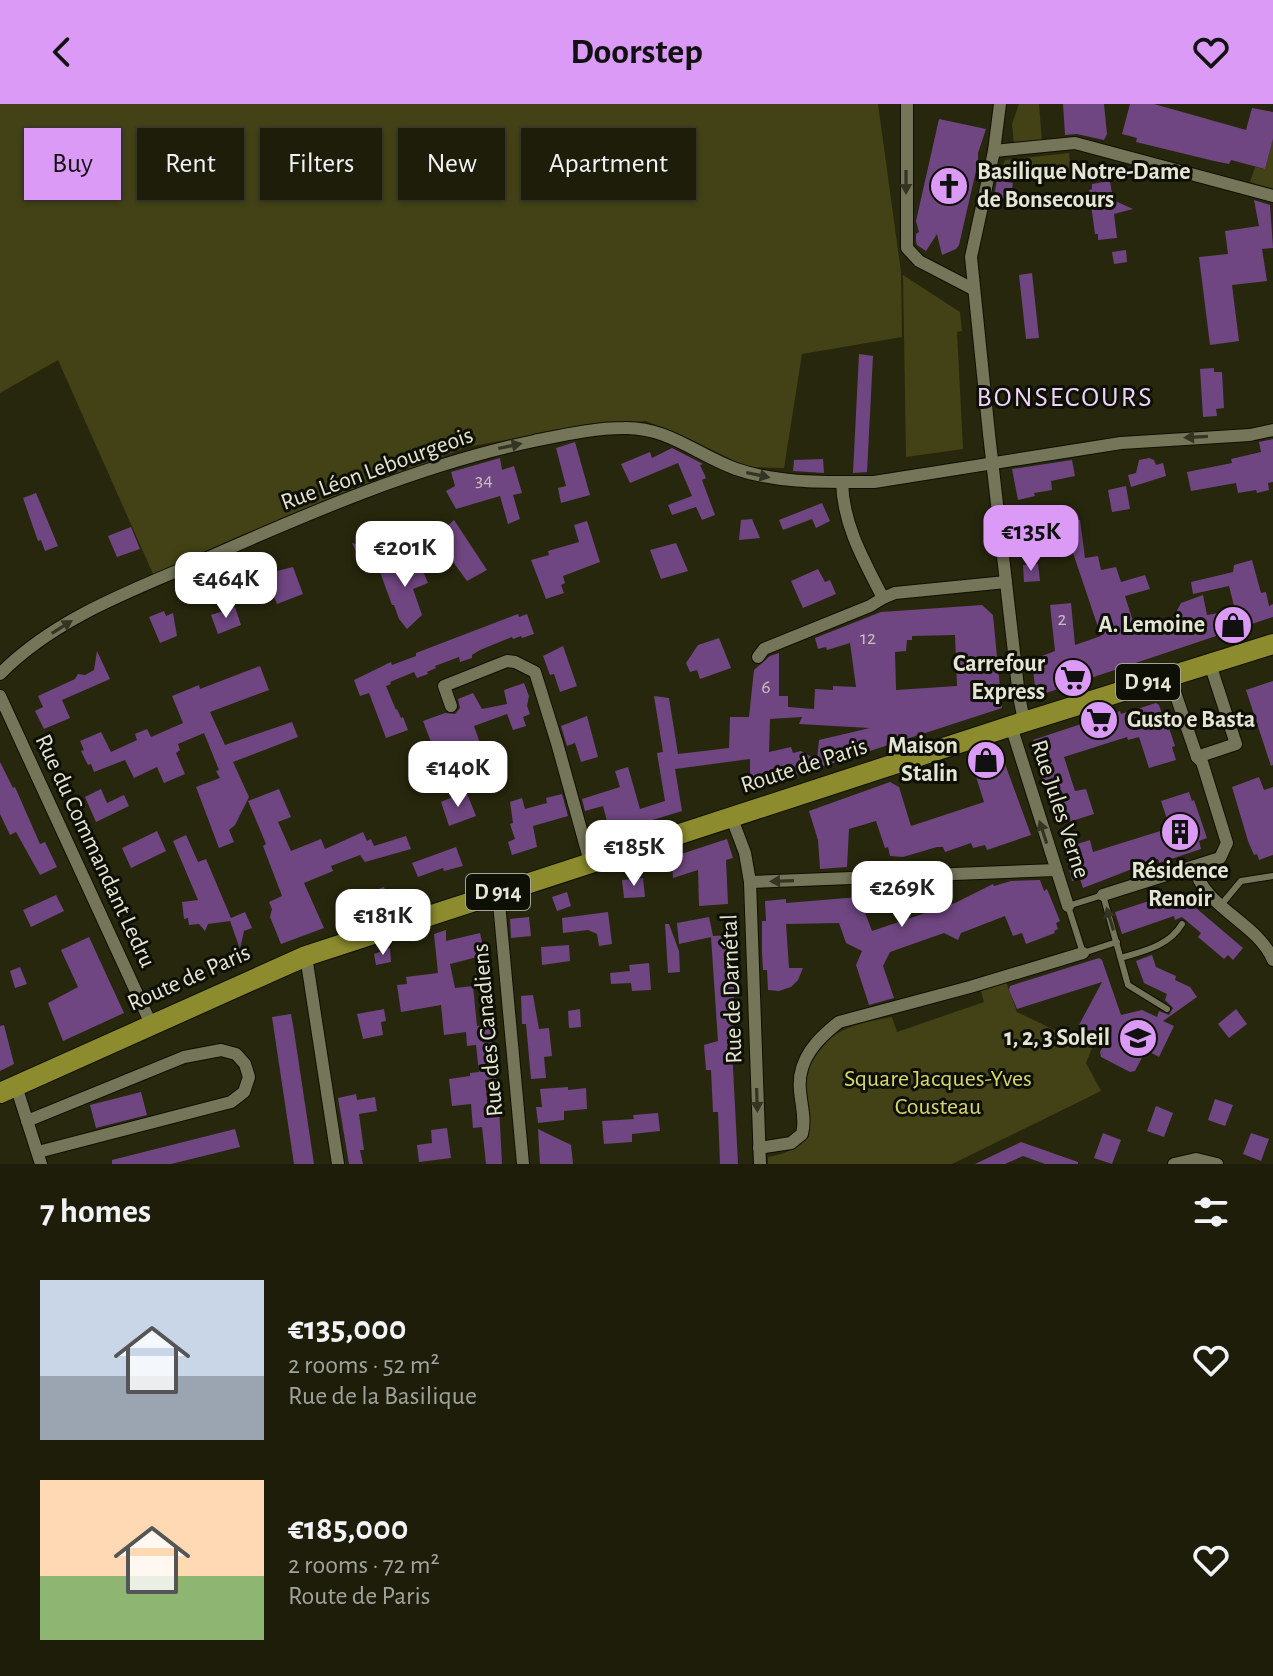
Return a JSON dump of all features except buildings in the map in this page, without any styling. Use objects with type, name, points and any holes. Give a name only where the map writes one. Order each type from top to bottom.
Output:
[{"type":"main road","name":"Route de Paris","points":[[8,1090],[306,956],[1018,723],[1273,644]]},
{"type":"street","points":[[907,104],[907,248],[919,261],[973,289]]},
{"type":"street","name":"Rue Jules Verne","points":[[1000,104],[994,151],[971,257],[973,289],[977,302],[994,463],[1018,723],[1068,906]]},
{"type":"street","points":[[994,151],[1075,143],[1273,196]]},
{"type":"street","name":"Rue Léon Lebourgeois","points":[[0,674],[40,641],[133,589],[419,472],[494,450],[585,431],[635,428],[658,431],[733,468],[752,474],[784,479],[874,482],[1121,443],[1250,435],[1273,430]]},
{"type":"street","points":[[842,482],[849,525],[883,598]]},
{"type":"street","points":[[758,657],[764,649],[895,593],[1006,582]]},
{"type":"street","points":[[451,706],[444,686],[507,661],[535,672],[590,862]]},
{"type":"street","points":[[1197,757],[1236,744],[1210,664]]},
{"type":"street","points":[[1103,895],[1220,858],[1227,843],[1202,762],[1197,757],[1169,675]]},
{"type":"street","name":"Rue du Commandant Ledru","points":[[0,696],[151,1024]]},
{"type":"street","name":"Rue de Darnétal","points":[[731,816],[745,853],[750,882],[760,1164]]},
{"type":"street","points":[[1194,867],[1201,885],[1271,955]]},
{"type":"street","points":[[750,882],[1056,870]]},
{"type":"street","name":"Rue des Canadiens","points":[[498,892],[523,1164]]},
{"type":"street","points":[[759,1148],[791,1143],[802,1134],[804,1117],[800,1081],[806,1058],[822,1035],[839,1022],[1083,953]]},
{"type":"street","points":[[306,956],[338,1164]]},
{"type":"street","points":[[8,1090],[27,1121],[39,1158],[231,1102],[244,1092],[249,1077],[245,1064],[236,1054],[221,1050],[184,1057],[27,1121]]},
{"type":"street","points":[[1174,1164],[1196,1159],[1217,1164]]},
{"type":"lane","points":[[1221,905],[1241,881],[1273,876]]},
{"type":"lane","points":[[1117,942],[1083,953],[1068,906],[1103,895],[1117,942],[1128,985],[1167,1009]]},
{"type":"lane","points":[[1121,958],[1160,946],[1177,933],[1182,924]]},
{"type":"green space","points":[[0,104],[878,104],[901,272],[902,337],[802,354],[784,468],[747,467],[646,421],[583,426],[467,447],[154,576],[58,360],[0,393]]},
{"type":"green space","points":[[1019,104],[1039,104],[1042,141],[1014,145],[1012,124]]},
{"type":"green space","points":[[1273,139],[1273,189],[1250,182],[1255,167],[1265,169]]},
{"type":"green space","points":[[1069,153],[1071,173],[1012,181],[998,178],[1005,160]]},
{"type":"green space","points":[[903,275],[960,312],[962,331],[957,332],[963,449],[906,457]]},
{"type":"green space","name":"Square Jacques-Yves Cousteau","points":[[1006,982],[1017,1012],[1092,1048],[1086,1063],[1101,1091],[952,1164],[768,1164],[768,1157],[787,1152],[798,1145],[804,1136],[808,1071],[820,1051],[835,1035],[858,1024],[892,1017],[897,1032],[984,1002],[981,991]]},
{"type":"place","name":"Basilique Notre-Dame de Bonsecours","points":[[949,186]]},
{"type":"place","name":"A. Lemoine","points":[[1233,625]]},
{"type":"place","name":"Carrefour Express","points":[[1073,678]]},
{"type":"place","name":"Gusto e Basta","points":[[1099,720]]},
{"type":"place","name":"Maison Stalin","points":[[986,760]]},
{"type":"place","name":"Résidence Renoir","points":[[1180,832]]},
{"type":"place","name":"1, 2, 3 Soleil","points":[[1138,1038]]},
{"type":"district","name":"BONSECOURS","points":[[1065,398]]}]
